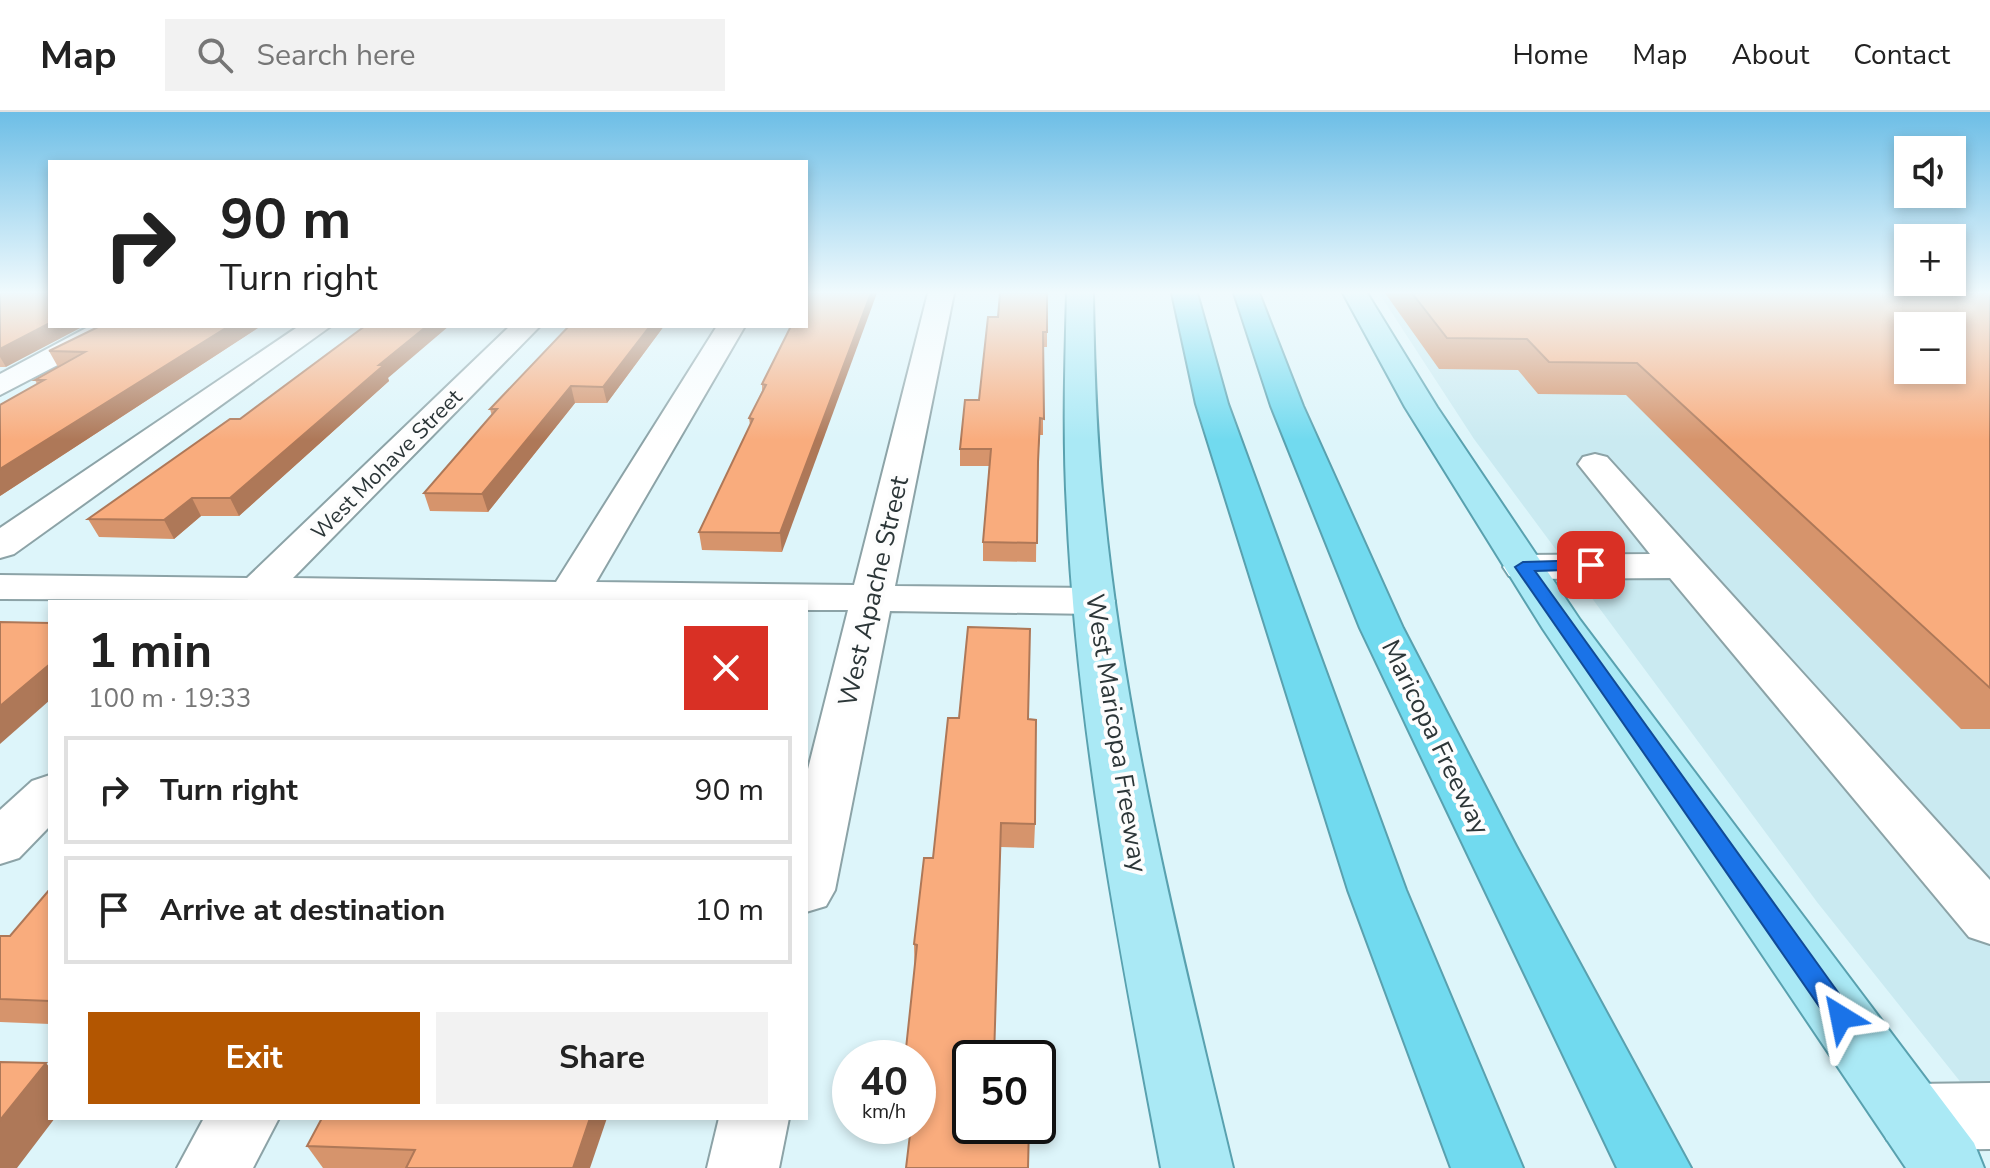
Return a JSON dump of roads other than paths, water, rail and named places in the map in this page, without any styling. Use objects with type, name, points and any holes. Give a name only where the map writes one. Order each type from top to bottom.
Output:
[{"type":"highway","points":[[1196,342],[1212,404],[1377,890],[1487,1168]]},
{"type":"highway","name":"Maricopa Freeway","points":[[1263,342],[1397,662],[1655,1168]]},
{"type":"main road","name":"West Maricopa Freeway","points":[[1080,342],[1081,416],[1094,601],[1118,764],[1197,1168]]},
{"type":"main road","points":[[1384,342],[1523,567],[1930,1142]]},
{"type":"street","points":[[0,386],[81,342]]},
{"type":"street","points":[[0,546],[294,342]]},
{"type":"street","name":"West Mohave Street","points":[[252,596],[509,342]]},
{"type":"street","points":[[566,598],[721,342]]},
{"type":"street","name":"West Apache Street","points":[[808,881],[930,342]]},
{"type":"street","points":[[1595,464],[1990,920]]},
{"type":"street","points":[[1523,567],[1681,566]]},
{"type":"street","points":[[0,587],[252,596],[1094,601]]},
{"type":"street","points":[[0,843],[48,796]]},
{"type":"street","points":[[1930,1142],[1990,1116]]},
{"type":"street","points":[[213,1168],[243,1120]]},
{"type":"street","points":[[743,1168],[754,1120]]}]
